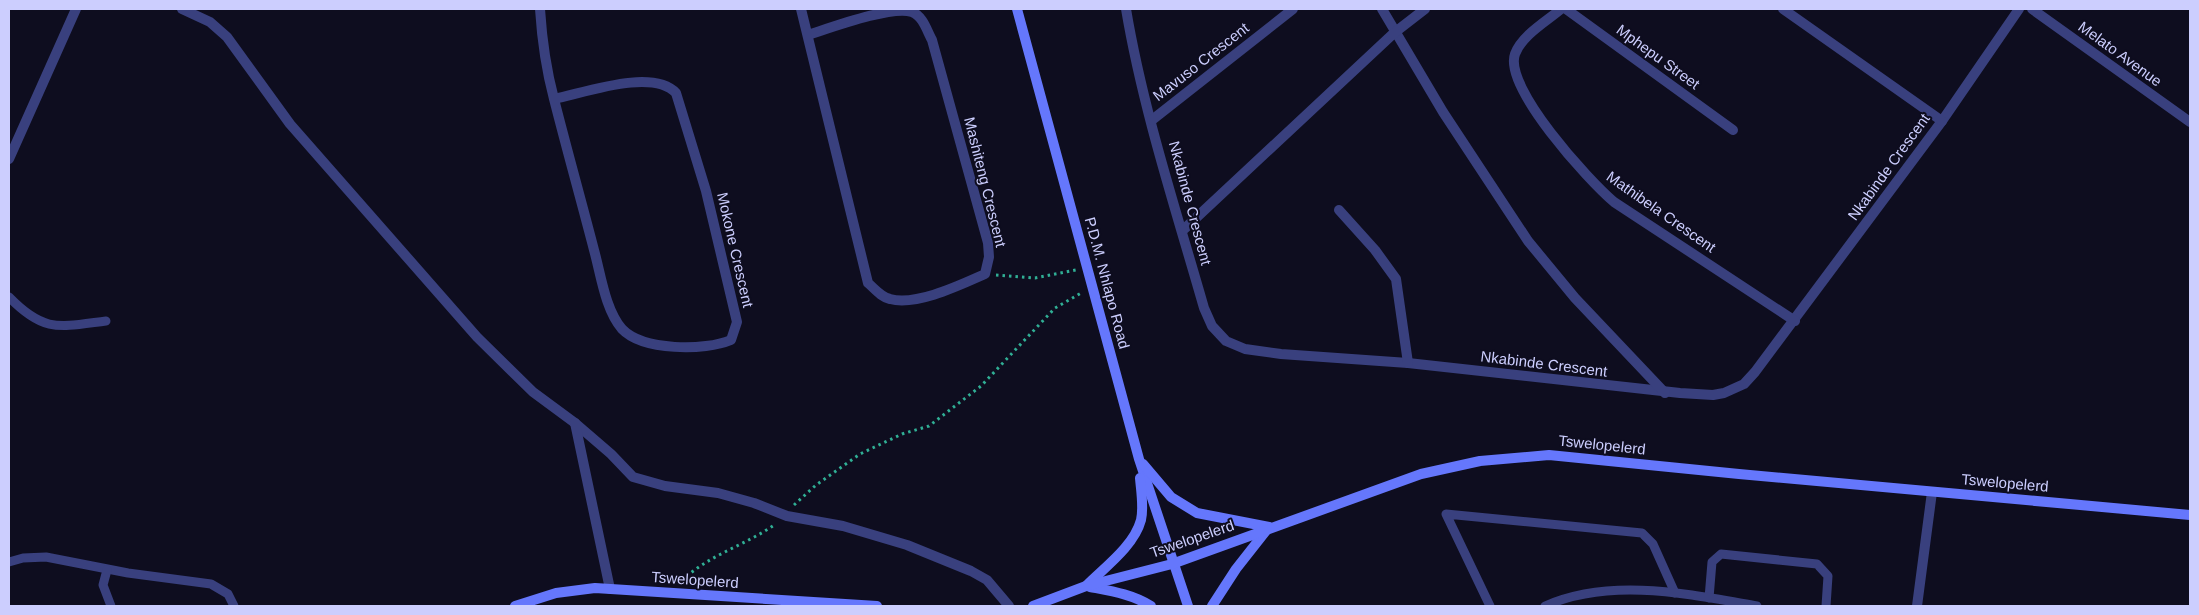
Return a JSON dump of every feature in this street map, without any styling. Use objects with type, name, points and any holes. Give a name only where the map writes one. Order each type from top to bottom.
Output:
[{"type":"street","points":[[9,159],[76,9]]},
{"type":"street","points":[[182,9],[210,22],[227,36],[290,124],[477,337],[533,392],[576,423],[611,454],[633,477],[665,486],[718,493],[754,502],[787,516],[843,526],[906,545],[971,571],[986,580],[1009,606]]},
{"type":"street","name":"Mokone Crescent","points":[[540,9],[544,54],[554,100],[608,300],[622,328],[632,336],[649,344],[701,346],[731,340],[737,322],[706,190],[676,93],[667,86],[654,82],[637,81],[554,100]]},
{"type":"street","points":[[801,9],[868,283],[878,293],[890,299],[909,300],[945,290],[985,274]]},
{"type":"street","name":"P.D.M. Nhlapo Road","points":[[1017,9],[1139,460],[1172,564],[1188,606]]},
{"type":"street","name":"Nkabinde Crescent","points":[[1126,9],[1132,44],[1204,308],[1212,326],[1226,341],[1245,349],[1281,354],[1408,363],[1665,393],[1712,395],[1744,384],[1794,321],[1942,121],[2019,9]]},
{"type":"street","name":"Mavuso Crescent","points":[[1152,120],[1293,9]]},
{"type":"street","points":[[1382,9],[1394,33],[1448,120],[1528,241],[1588,312],[1665,393]]},
{"type":"street","points":[[1182,231],[1394,33],[1425,9]]},
{"type":"street","name":"Mathibela Crescent","points":[[1561,9],[1520,45],[1514,61],[1517,80],[1562,148],[1595,186],[1614,202],[1794,321]]},
{"type":"street","name":"Mphepu Street","points":[[1566,9],[1733,130]]},
{"type":"street","points":[[1783,9],[1942,121]]},
{"type":"street","name":"Melato Avenue","points":[[2032,9],[2190,122]]},
{"type":"street","name":"Mashiteng Crescent","points":[[808,35],[868,17],[901,11],[913,12],[922,20],[932,40],[988,243],[989,257],[985,274]]},
{"type":"street","points":[[1339,210],[1375,250],[1396,279],[1408,363]]},
{"type":"street","points":[[576,423],[610,589]]},
{"type":"street","name":"Tswelopelerd","points":[[1034,606],[1086,586],[1172,564],[1269,527],[1371,494],[1421,474],[1480,461],[1549,455],[2190,515]]},
{"type":"street","points":[[1139,460],[1171,497],[1197,513],[1269,527],[1236,569],[1212,606]]},
{"type":"street","points":[[1086,586],[1129,543],[1138,528],[1141,520],[1142,501],[1139,460]]},
{"type":"street","points":[[1917,606],[1932,492]]},
{"type":"street","points":[[1086,586],[1124,593],[1151,606]]},
{"type":"street","name":"Tswelopelerd","points":[[515,606],[565,591],[595,588],[877,606]]},
{"type":"lane","points":[[9,297],[27,316],[44,324],[69,326],[106,321]]},
{"type":"lane","points":[[1490,606],[1446,514],[1642,533],[1653,544],[1675,593]]},
{"type":"lane","points":[[1709,598],[1712,562],[1721,554],[1817,564],[1828,576],[1826,606]]},
{"type":"lane","points":[[9,562],[23,558],[46,557],[107,570],[211,584],[228,594],[234,606]]},
{"type":"lane","points":[[107,570],[102,585],[111,606]]},
{"type":"lane","points":[[1545,606],[1579,595],[1620,590],[1675,593],[1757,606]]},
{"type":"path","points":[[985,274],[1035,278],[1087,268]]},
{"type":"path","points":[[670,594],[694,572],[755,539],[787,516],[797,500],[854,458],[902,434],[929,426],[981,386],[1056,308],[1092,286]]}]
